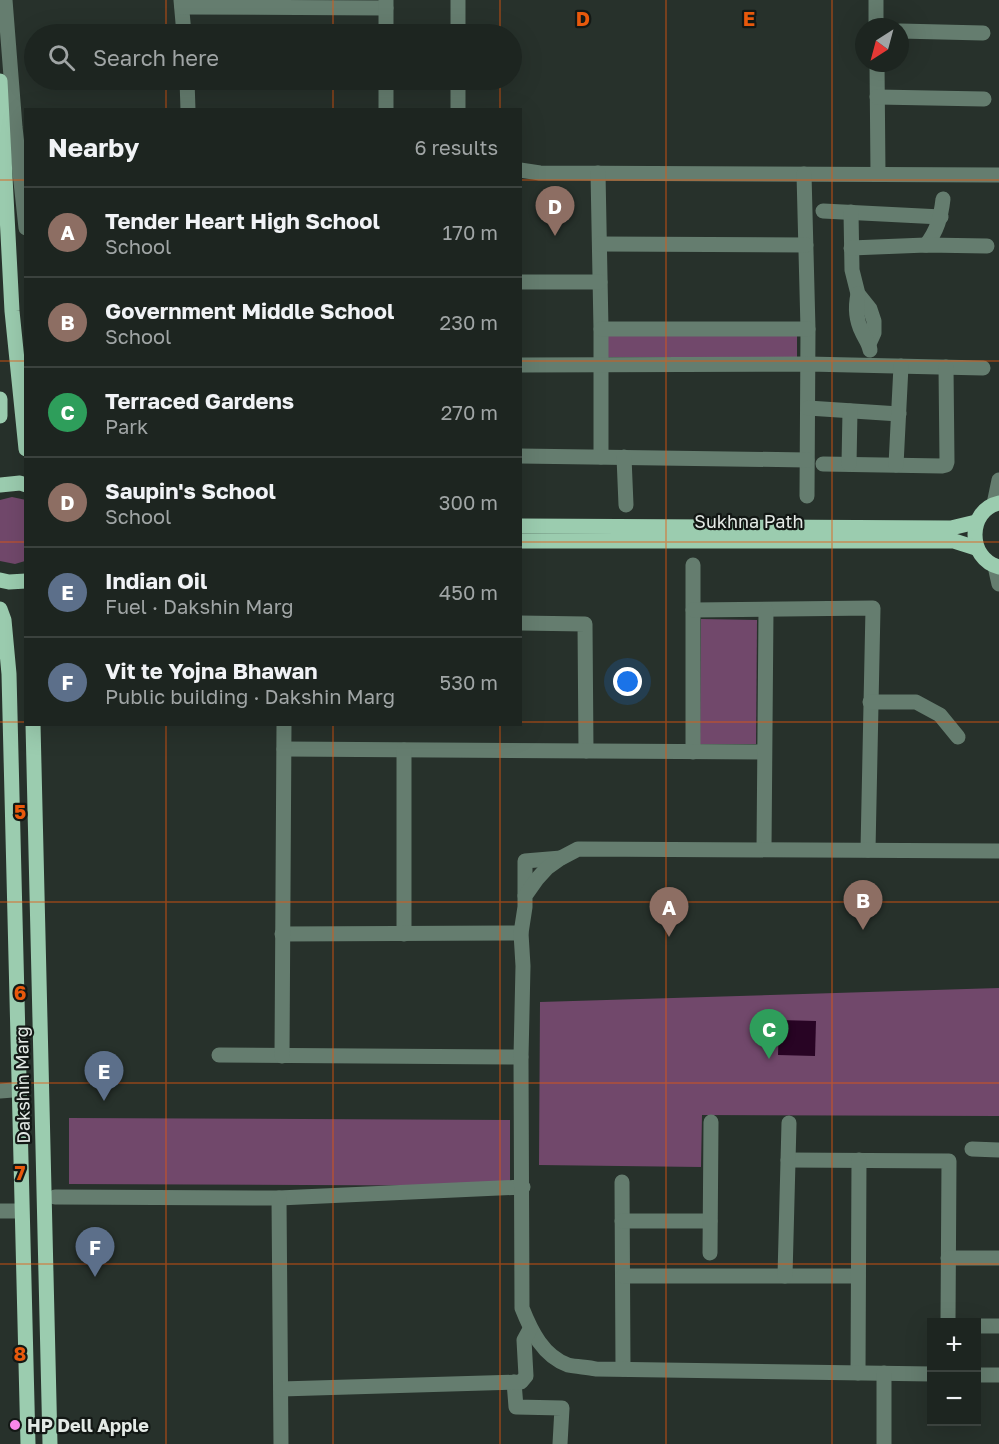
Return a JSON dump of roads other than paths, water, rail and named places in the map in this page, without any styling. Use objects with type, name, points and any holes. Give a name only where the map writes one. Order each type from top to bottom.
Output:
[{"type":"main road","points":[[0,81],[12,312],[24,419]]},
{"type":"main road","points":[[0,399],[0,416]]},
{"type":"main road","points":[[0,485],[24,484]]},
{"type":"main road","points":[[997,504],[987,508],[976,522],[974,536],[976,548],[985,560],[997,566]]},
{"type":"main road","name":"Sukhna Path","points":[[522,525],[951,528],[976,522]]},
{"type":"main road","name":"Sukhna Path","points":[[522,541],[954,541],[976,548]]},
{"type":"main road","points":[[0,580],[24,581]]},
{"type":"main road","name":"Dakshin Marg","points":[[0,609],[4,620],[28,1444]]},
{"type":"main road","name":"Dakshin Marg","points":[[33,726],[50,1444]]},
{"type":"street","points":[[5,0],[24,210]]},
{"type":"street","points":[[458,0],[458,24]]},
{"type":"street","points":[[876,0],[876,18]]},
{"type":"street","points":[[183,24],[182,3],[386,4],[386,24]]},
{"type":"street","points":[[909,31],[983,33]]},
{"type":"street","points":[[876,72],[878,174]]},
{"type":"street","points":[[187,90],[188,108]]},
{"type":"street","points":[[386,90],[386,108]]},
{"type":"street","points":[[458,90],[458,108]]},
{"type":"street","points":[[877,97],[984,99]]},
{"type":"street","points":[[522,170],[540,173],[999,175]]},
{"type":"street","points":[[598,173],[601,457]]},
{"type":"street","points":[[804,174],[808,329],[807,496]]},
{"type":"street","points":[[926,245],[933,236],[941,217],[943,199]]},
{"type":"street","points":[[823,211],[941,217]]},
{"type":"street","points":[[850,212],[852,270],[858,294],[870,309],[874,321],[874,333],[869,344],[871,365]]},
{"type":"street","points":[[600,244],[806,245]]},
{"type":"street","points":[[851,248],[926,245],[987,246]]},
{"type":"street","points":[[522,282],[600,282]]},
{"type":"street","points":[[601,329],[808,329]]},
{"type":"street","points":[[17,364],[24,354]]},
{"type":"street","points":[[522,365],[808,364],[983,368]]},
{"type":"street","points":[[896,465],[901,366]]},
{"type":"street","points":[[823,464],[946,465],[946,367]]},
{"type":"street","points":[[808,408],[899,414]]},
{"type":"street","points":[[849,464],[850,411]]},
{"type":"street","points":[[522,456],[807,460]]},
{"type":"street","points":[[624,457],[626,505]]},
{"type":"street","points":[[997,504],[999,480]]},
{"type":"street","points":[[693,565],[693,752]]},
{"type":"street","points":[[997,566],[999,584]]},
{"type":"street","points":[[693,610],[873,608],[868,850]]},
{"type":"street","points":[[764,849],[766,610]]},
{"type":"street","points":[[522,623],[585,624],[586,751]]},
{"type":"street","points":[[870,702],[916,702],[940,715],[957,737]]},
{"type":"street","points":[[282,1056],[284,726]]},
{"type":"street","points":[[284,749],[764,752]]},
{"type":"street","points":[[404,750],[404,934]]},
{"type":"street","points":[[927,1374],[596,1368],[568,1365],[548,1353],[530,1329],[522,1308],[520,1058],[523,966],[521,933],[525,896],[547,868],[578,849],[999,851]]},
{"type":"street","points":[[282,934],[521,933]]},
{"type":"street","points":[[219,1056],[520,1058]]},
{"type":"street","points":[[710,1253],[711,1122]]},
{"type":"street","points":[[785,1276],[789,1123]]},
{"type":"street","points":[[972,1149],[999,1150]]},
{"type":"street","points":[[788,1160],[949,1161],[948,1318]]},
{"type":"street","points":[[858,1373],[859,1160]]},
{"type":"street","points":[[622,1182],[623,1369]]},
{"type":"street","points":[[55,1197],[279,1198],[522,1187]]},
{"type":"street","points":[[279,1198],[281,1444]]},
{"type":"street","points":[[0,1211],[16,1211]]},
{"type":"street","points":[[622,1221],[710,1221]]},
{"type":"street","points":[[948,1258],[999,1258]]},
{"type":"street","points":[[622,1276],[858,1276]]},
{"type":"street","points":[[981,1326],[999,1326]]},
{"type":"street","points":[[281,1389],[521,1382],[526,1376],[524,1341],[530,1329]]},
{"type":"street","points":[[884,1373],[884,1444]]},
{"type":"street","points":[[981,1375],[999,1375]]},
{"type":"street","points":[[514,1382],[516,1407],[562,1408],[560,1444]]},
{"type":"place","name":"Saupin's School","points":[[555,236]]},
{"type":"place","name":"Government Middle School","points":[[863,930]]},
{"type":"place","name":"Tender Heart High School","points":[[669,937]]},
{"type":"place","name":"Terraced Gardens","points":[[769,1059]]},
{"type":"place","name":"Indian Oil","points":[[104,1101]]},
{"type":"place","name":"Vit te Yojna Bhawan","points":[[95,1277]]},
{"type":"place","name":"HP Dell Apple","points":[[15,1425]]}]
